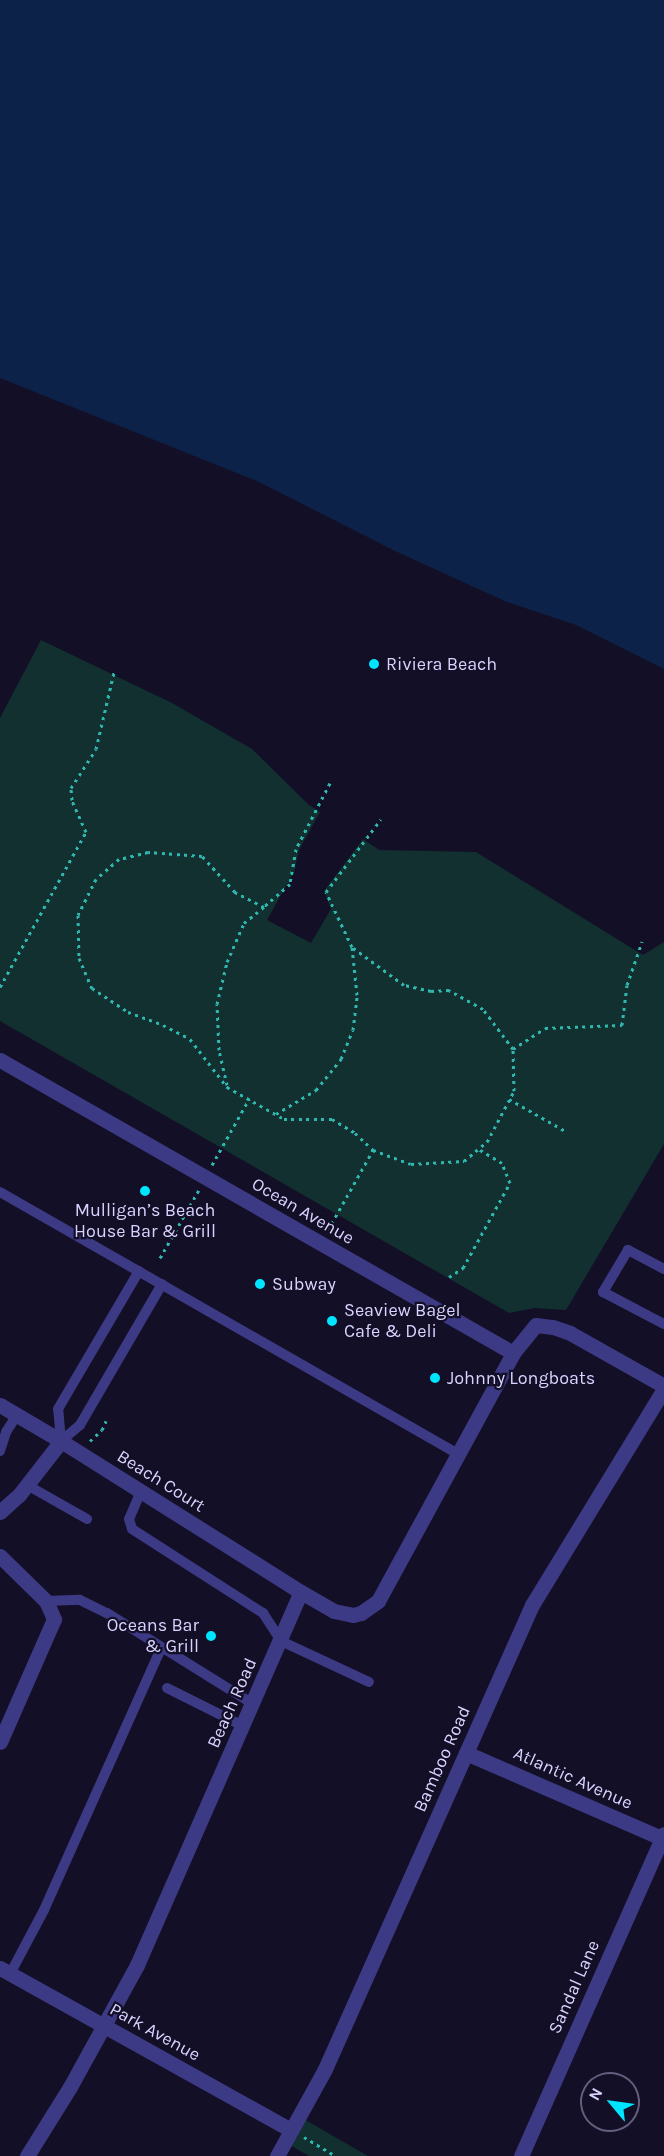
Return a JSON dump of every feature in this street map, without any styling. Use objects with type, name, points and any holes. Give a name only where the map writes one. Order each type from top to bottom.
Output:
[{"type":"street","name":"Ocean Avenue","points":[[0,1060],[513,1353]]},
{"type":"street","points":[[301,1592],[343,1615],[361,1613],[378,1601],[513,1353],[536,1325],[553,1327],[581,1340],[664,1388]]},
{"type":"street","name":"Bamboo Road","points":[[277,2156],[325,2069],[532,1605],[664,1388]]},
{"type":"street","name":"Beach Court","points":[[0,1405],[301,1592]]},
{"type":"street","points":[[0,1512],[27,1485],[61,1441]]},
{"type":"street","points":[[0,1742],[54,1619],[46,1601],[1,1561]]},
{"type":"street","name":"Beach Road","points":[[27,2156],[137,1965],[301,1592]]},
{"type":"street","name":"Atlantic Avenue","points":[[466,1752],[663,1837]]},
{"type":"street","name":"Sandal Lane","points":[[520,2156],[663,1837]]},
{"type":"street","name":"Park Avenue","points":[[5,1971],[291,2130]]},
{"type":"lane","points":[[0,1192],[458,1454]]},
{"type":"lane","points":[[664,1269],[628,1250],[603,1292],[664,1324]]},
{"type":"lane","points":[[61,1441],[58,1409],[139,1271]]},
{"type":"lane","points":[[61,1441],[80,1425],[162,1284]]},
{"type":"lane","points":[[0,1451],[6,1431],[17,1415]]},
{"type":"lane","points":[[27,1485],[87,1519]]},
{"type":"lane","points":[[141,1491],[129,1519],[132,1529],[263,1613],[281,1641],[369,1682]]},
{"type":"lane","points":[[46,1601],[80,1600],[107,1613],[253,1704]]},
{"type":"lane","points":[[5,1971],[44,1910],[161,1648]]},
{"type":"lane","points":[[167,1688],[243,1726]]},
{"type":"path","points":[[0,987],[86,832],[72,800],[71,788],[96,749],[114,672]]},
{"type":"path","points":[[227,1087],[219,1050],[217,1004],[227,962],[244,923],[290,884],[296,849],[330,783]]},
{"type":"path","points":[[276,1114],[316,1090],[341,1059],[352,1030],[357,995],[352,947],[326,892],[381,819]]},
{"type":"path","points":[[264,907],[235,892],[202,856],[148,852],[119,859],[96,879],[78,915],[79,958],[92,988],[128,1012],[163,1024],[190,1040],[227,1087],[284,1119],[332,1119],[355,1133],[373,1150],[411,1164],[464,1161],[487,1142],[514,1091],[513,1049],[483,1009],[449,990],[431,991],[404,985],[352,947]]},
{"type":"path","points":[[513,1049],[545,1028],[622,1025],[627,985],[642,942]]},
{"type":"path","points":[[509,1099],[567,1132]]},
{"type":"path","points":[[449,1277],[463,1269],[510,1183],[502,1163],[478,1149]]},
{"type":"path","points":[[327,1231],[373,1150]]},
{"type":"path","points":[[90,1441],[102,1430],[106,1421]]},
{"type":"path","points":[[291,2130],[336,2156]]},
{"type":"green space","points":[[41,640],[172,703],[252,749],[309,805],[320,812],[299,850],[294,872],[267,920],[311,943],[331,909],[324,891],[363,839],[379,850],[476,852],[643,955],[664,942],[664,1144],[566,1310],[535,1308],[509,1313],[0,1021],[0,718]]},
{"type":"green space","points":[[302,2118],[368,2156],[309,2156],[288,2144]]},
{"type":"water","points":[[0,0],[664,0],[664,669],[576,625],[507,602],[395,551],[259,482],[0,378]]},
{"type":"place","name":"Riviera Beach","points":[[374,664]]},
{"type":"place","name":"Mulligan’s Beach House Bar & Grill","points":[[145,1191]]},
{"type":"place","name":"Subway","points":[[260,1284]]},
{"type":"place","name":"Seaview Bagel Cafe & Deli","points":[[332,1321]]},
{"type":"place","name":"Johnny Longboats","points":[[435,1378]]},
{"type":"place","name":"Oceans Bar & Grill","points":[[211,1636]]}]
